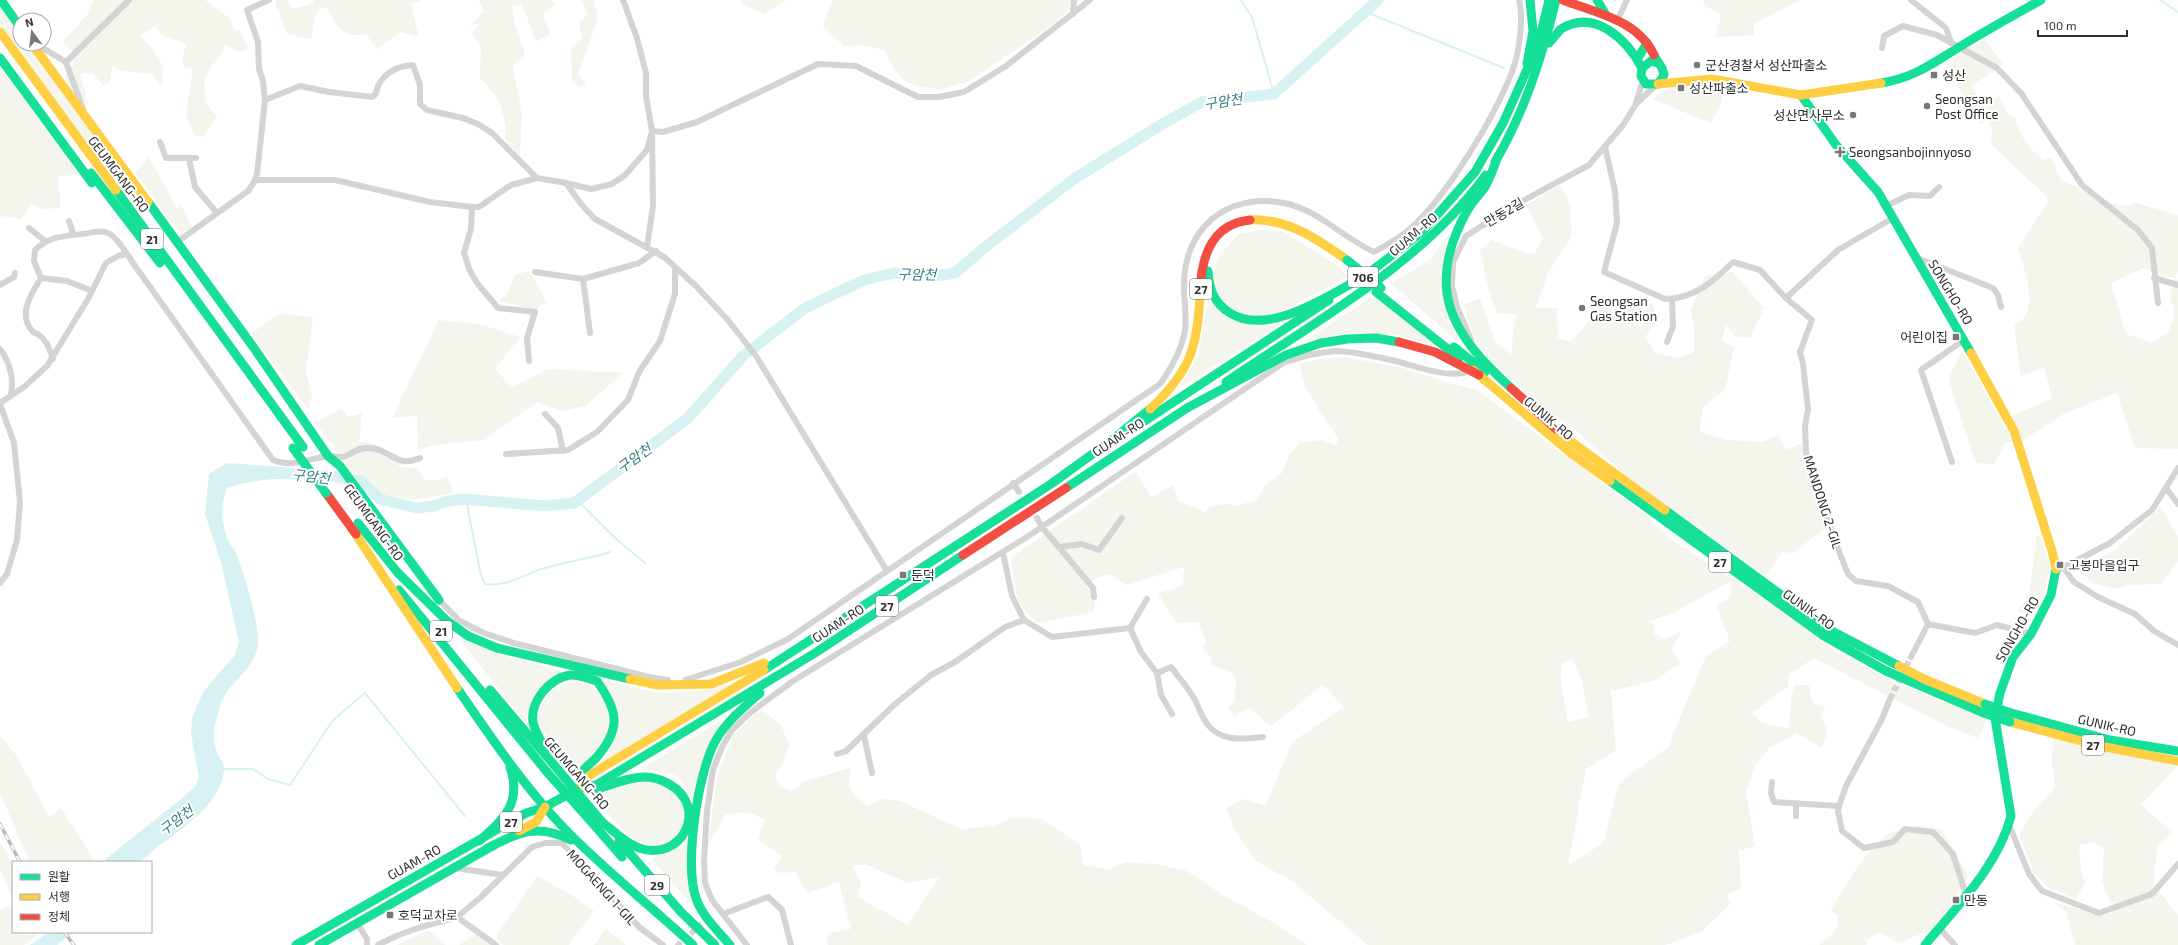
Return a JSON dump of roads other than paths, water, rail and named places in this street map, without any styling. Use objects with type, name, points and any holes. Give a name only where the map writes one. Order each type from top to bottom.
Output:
[{"type":"main road","points":[[1,0],[12,16]]},
{"type":"main road","points":[[1525,75],[1533,32],[1530,0]]},
{"type":"main road","name":"GUAM-RO","points":[[296,945],[479,842],[526,813],[545,807],[579,788],[596,785],[815,653],[1374,283],[1417,249],[1451,218],[1483,179],[1498,156],[1522,113],[1542,55],[1549,0]]},
{"type":"main road","name":"GUAM-RO","points":[[579,788],[590,775],[807,643],[1363,277],[1422,232],[1475,172],[1503,123],[1538,45],[1556,0]]},
{"type":"main road","points":[[1563,0],[1608,22],[1638,58],[1642,68],[1641,76],[1646,84],[1712,79],[1801,95],[1901,80],[1934,65],[1960,47],[2041,0]]},
{"type":"main road","points":[[1597,0],[1606,15]]},
{"type":"main road","points":[[1581,8],[1606,15],[1617,21],[1647,43],[1664,71],[1683,82]]},
{"type":"main road","points":[[1542,55],[1555,32],[1562,27],[1578,23],[1589,22],[1603,26],[1616,34],[1628,46]]},
{"type":"main road","name":"GEUMGANG-RO","points":[[0,32],[425,624],[547,772],[599,824],[680,912],[715,945]]},
{"type":"main road","points":[[1638,58],[1647,43]]},
{"type":"main road","name":"GEUMGANG-RO","points":[[0,45],[131,227],[298,448]]},
{"type":"main road","points":[[38,52],[178,242],[254,348],[328,456],[340,466],[439,600]]},
{"type":"main road","points":[[0,58],[109,206],[131,227]]},
{"type":"main road","points":[[1642,68],[1650,61],[1658,63]]},
{"type":"main road","points":[[1657,84],[1663,78],[1664,71]]},
{"type":"main road","name":"SONGHO-RO","points":[[1801,95],[1836,145],[1878,192],[1964,340],[2014,431],[2059,569],[2051,594],[2031,634],[2013,657],[2002,687],[1995,718],[2011,816],[2010,827]]},
{"type":"main road","points":[[1498,156],[1487,182],[1464,215],[1449,252],[1445,284],[1449,310],[1463,338],[1481,360],[1561,434]]},
{"type":"main road","name":"27","points":[[1097,452],[1145,414],[1171,389],[1184,370],[1192,350],[1198,326],[1202,260],[1208,245],[1223,229],[1240,222],[1259,218],[1284,222],[1302,230],[1345,263]]},
{"type":"main road","points":[[1363,277],[1312,303],[1266,321],[1243,320],[1228,313],[1214,300],[1208,285],[1207,265],[1212,251],[1222,238],[1233,231],[1248,226],[1266,225],[1286,229],[1305,238],[1345,263],[1378,290],[1479,375]]},
{"type":"main road","name":"27","points":[[1378,290],[1561,434]]},
{"type":"main road","name":"27","points":[[1187,408],[1286,355],[1321,343],[1347,339],[1376,338],[1405,343],[1435,352],[1479,375]]},
{"type":"main road","name":"GUNIK-RO","points":[[1479,375],[1572,454],[1824,636],[1886,671],[2010,718],[2100,746],[2178,761]]},
{"type":"main road","name":"GUNIK-RO","points":[[1561,434],[1828,629],[1924,679],[1985,708]]},
{"type":"main road","points":[[354,525],[398,573],[446,620],[468,636],[497,648],[657,685],[681,685],[711,684],[766,662],[807,643]]},
{"type":"main road","points":[[354,525],[388,586],[494,740],[545,807],[580,845],[693,945]]},
{"type":"main road","name":"GEUMGANG-RO","points":[[354,525],[455,650],[530,740],[554,765],[599,824],[703,945]]},
{"type":"main road","points":[[730,945],[696,899],[690,876],[695,823],[706,768],[712,747],[725,728],[742,708],[763,690],[815,653]]},
{"type":"main road","points":[[554,765],[540,739],[533,720],[536,702],[546,689],[560,679],[571,675],[597,681],[614,709],[615,723],[601,752],[582,772],[579,788]]},
{"type":"main road","name":"GUNIK-RO","points":[[2010,718],[2110,740],[2178,751]]},
{"type":"main road","points":[[479,842],[503,820],[512,804],[515,792],[516,780],[494,740]]},
{"type":"main road","name":"21","points":[[579,788],[597,789],[644,776],[672,784],[683,794],[690,804],[691,815],[685,834],[666,848],[656,851],[644,850],[629,843],[599,824]]},
{"type":"main road","name":"GUAM-RO","points":[[319,945],[536,822],[545,807]]},
{"type":"main road","points":[[1925,945],[1966,895],[2010,827]]},
{"type":"main road","points":[[488,848],[525,831],[544,829],[558,832],[580,845]]},
{"type":"street","points":[[66,62],[129,0]]},
{"type":"street","points":[[178,242],[248,191],[255,180],[265,100],[263,81],[259,69],[258,42],[247,10],[269,0]]},
{"type":"street","points":[[623,0],[637,38],[644,66],[646,96],[652,131],[653,206],[647,247]]},
{"type":"street","points":[[1073,14],[1074,0]]},
{"type":"street","points":[[652,131],[663,132],[698,122],[818,64],[856,66],[918,97],[939,97],[964,92],[1006,66],[1090,0]]},
{"type":"street","points":[[439,600],[460,621],[484,633],[514,643],[649,678],[688,680],[742,662],[788,639],[1013,483],[1160,384],[1172,366],[1184,335],[1186,307],[1184,287],[1186,264],[1194,238],[1208,222],[1224,210],[1243,203],[1284,203],[1314,214],[1342,232],[1358,245],[1374,252],[1410,230],[1427,212],[1458,169],[1493,114],[1513,71],[1520,41],[1519,0]]},
{"type":"street","points":[[1617,21],[1627,0]]},
{"type":"street","points":[[1911,0],[1946,28],[1951,42]]},
{"type":"street","points":[[1882,48],[1884,36],[1903,26],[1937,35],[1997,68],[2021,93],[2035,112],[2082,185],[2138,230],[2152,248],[2154,278],[2158,303]]},
{"type":"street","points":[[49,52],[66,62],[85,116]]},
{"type":"street","points":[[265,100],[300,86],[329,92],[372,97],[376,94],[381,81],[398,66],[413,65],[420,86],[420,104],[427,110],[463,118],[478,124],[492,133],[537,178]]},
{"type":"street","points":[[1635,106],[1643,80]]},
{"type":"street","points":[[1635,106],[1657,84]]},
{"type":"street","name":"만동2길","points":[[1480,355],[1474,347],[1463,320],[1452,286],[1453,262],[1466,236],[1517,204],[1589,165],[1605,147],[1635,106]]},
{"type":"street","points":[[255,180],[335,180],[430,202],[472,207],[485,204],[512,185],[537,178],[590,189],[612,184],[625,175],[647,150],[652,131]]},
{"type":"street","points":[[160,142],[166,158],[196,158]]},
{"type":"street","points":[[1605,147],[1616,191],[1617,223],[1604,272],[1665,299],[1672,299],[1673,326],[1667,342]]},
{"type":"street","points":[[189,159],[195,187],[217,213]]},
{"type":"street","points":[[566,183],[581,204],[595,219],[656,251],[696,286],[727,319],[756,356],[887,570]]},
{"type":"street","points":[[1886,206],[1909,195],[1930,196],[1938,187]]},
{"type":"street","points":[[472,207],[471,228],[464,253],[470,271],[486,296],[498,308],[534,312],[527,338],[529,361]]},
{"type":"street","points":[[1786,298],[1838,250],[1893,218]]},
{"type":"street","points":[[69,221],[74,233]]},
{"type":"street","points":[[29,228],[45,241]]},
{"type":"street","points":[[92,291],[67,281],[41,278],[37,272],[34,254],[35,250],[45,241],[74,233],[93,231],[110,234],[116,240],[273,460],[281,463],[302,462],[328,456],[342,457],[359,449],[370,448],[398,461],[412,461],[420,458]]},
{"type":"street","points":[[535,272],[583,278],[639,263],[656,251]]},
{"type":"street","points":[[0,583],[7,574],[17,540],[20,502],[14,444],[0,403],[11,394],[24,387],[53,359],[92,291],[106,263],[125,254]]},
{"type":"street","name":"SONGHO-RO","points":[[1915,258],[1993,288],[1998,295],[2001,307]]},
{"type":"street","name":"MANDONG 2-GIL","points":[[1672,299],[1684,296],[1710,284],[1733,262],[1760,270],[1786,298],[1812,320],[1800,352],[1808,409],[1805,427],[1806,452],[1833,536],[1848,574],[1856,581],[1888,586],[1918,602],[1928,624]]},
{"type":"street","points":[[506,454],[568,450],[597,432],[628,400],[639,372],[660,341],[675,294],[676,268]]},
{"type":"street","points":[[0,285],[14,276],[15,273]]},
{"type":"street","points":[[41,278],[29,297],[26,320],[32,332],[40,334],[44,338],[53,359]]},
{"type":"street","points":[[583,278],[590,334]]},
{"type":"street","points":[[2154,278],[2178,285]]},
{"type":"street","name":"SONGHO-RO","points":[[1952,462],[1921,370],[1964,340]]},
{"type":"street","points":[[0,349],[12,374],[13,383],[11,394]]},
{"type":"street","points":[[747,945],[719,912],[705,883],[705,835],[713,770],[722,747],[732,730],[751,712],[793,681],[1003,553],[1282,363],[1307,355],[1338,351],[1402,362],[1429,371],[1452,375],[1464,373]]},
{"type":"street","points":[[545,414],[558,428],[563,451]]},
{"type":"street","points":[[2178,468],[2152,510],[2110,543],[2059,569],[2074,582],[2098,597],[2135,614],[2154,631],[2178,645]]},
{"type":"street","points":[[1013,483],[1019,492]]},
{"type":"street","points":[[2166,488],[2178,504]]},
{"type":"street","points":[[1037,518],[1042,527],[1093,588],[1094,597]]},
{"type":"street","points":[[1059,547],[1082,544],[1099,550],[1122,518]]},
{"type":"street","points":[[1003,553],[1012,596],[1024,620],[1052,637],[1130,628]]},
{"type":"street","points":[[1130,628],[1147,599]]},
{"type":"street","points":[[837,754],[846,751],[864,736],[894,705],[931,675],[955,662],[1005,627],[1024,620]]},
{"type":"street","points":[[1911,657],[1928,624],[1975,633],[1997,625],[2031,634]]},
{"type":"street","points":[[1130,628],[1141,652],[1157,673],[1161,695],[1172,714]]},
{"type":"street","points":[[1157,673],[1170,667],[1194,699],[1207,724],[1215,733],[1226,738],[1244,739],[1263,737]]},
{"type":"street","points":[[1890,699],[1881,721],[1846,786],[1838,811],[1842,832],[1864,848],[1893,842],[1906,829],[1933,832],[1954,854],[1966,895]]},
{"type":"street","points":[[864,736],[872,773]]},
{"type":"street","points":[[1772,782],[1771,793],[1774,802],[1839,806]]},
{"type":"street","points":[[1796,804],[1796,816]]},
{"type":"street","points":[[2010,827],[2029,874],[2042,891],[2099,913],[2152,894],[2178,864]]},
{"type":"street","name":"MOGAENGI 1-GIL","points":[[378,945],[421,926],[457,916],[481,897],[532,847],[545,843],[562,843],[639,927],[663,945]]},
{"type":"street","points":[[454,868],[503,875]]},
{"type":"street","points":[[719,912],[768,896],[782,910],[791,945]]},
{"type":"street","points":[[457,916],[496,945]]},
{"type":"street","points":[[357,923],[367,939],[367,945]]},
{"type":"street","points":[[1939,928],[1955,945]]},
{"type":"water","points":[[227,463],[337,471],[347,484],[302,479],[271,479],[227,488],[222,507],[224,527],[228,540],[236,554],[247,587],[254,612],[258,644],[252,661],[229,689],[221,703],[216,720],[214,737],[217,752],[224,769],[222,781],[209,804],[199,814],[143,859],[140,861],[103,861],[194,788],[199,778],[191,734],[192,718],[203,692],[234,656],[239,643],[221,562],[205,514],[209,474]]},
{"type":"water","points":[[48,933],[73,933],[57,945],[30,945]]},
{"type":"waterway","points":[[1241,0],[1252,17],[1274,94]]},
{"type":"waterway","name":"구암천","points":[[343,479],[361,481],[380,499],[416,508],[434,506],[448,501],[463,499],[545,506],[574,503],[687,419],[743,356],[805,308],[864,280],[894,273],[936,276],[955,273],[989,244],[1074,179],[1164,123],[1202,102],[1274,94],[1378,0]]},
{"type":"waterway","points":[[2160,0],[2178,12]]},
{"type":"waterway","points":[[1366,12],[1504,68]]},
{"type":"waterway","points":[[466,499],[481,576],[485,584],[500,584],[558,564],[610,552]]},
{"type":"waterway","points":[[577,500],[615,538],[645,563]]},
{"type":"waterway","points":[[221,769],[253,769],[268,779],[290,785],[333,720],[365,693],[465,816]]},
{"type":"tunnel","points":[[1890,699],[1911,657]]},
{"type":"tunnel","points":[[684,940],[709,917]]},
{"type":"railway","points":[[0,824],[19,861]]},
{"type":"railway","points":[[65,933],[74,945]]},
{"type":"place","name":"군산경찰서 성산파출소","points":[[1697,65]]},
{"type":"place","name":"성산","points":[[1934,75]]},
{"type":"place","name":"성산파출소","points":[[1681,88]]},
{"type":"place","name":"Seongsan Post Office","points":[[1927,106]]},
{"type":"place","name":"성산면사무소","points":[[1853,115]]},
{"type":"place","name":"Seongsanbojinnyoso","points":[[1840,152]]},
{"type":"place","name":"Seongsan Gas Station","points":[[1582,308]]},
{"type":"place","name":"어린이집","points":[[1956,337]]},
{"type":"place","name":"고봉마을입구","points":[[2060,565]]},
{"type":"place","name":"둔덕","points":[[903,575]]},
{"type":"place","name":"만동","points":[[1956,900]]},
{"type":"place","name":"호덕교차로","points":[[390,915]]}]
